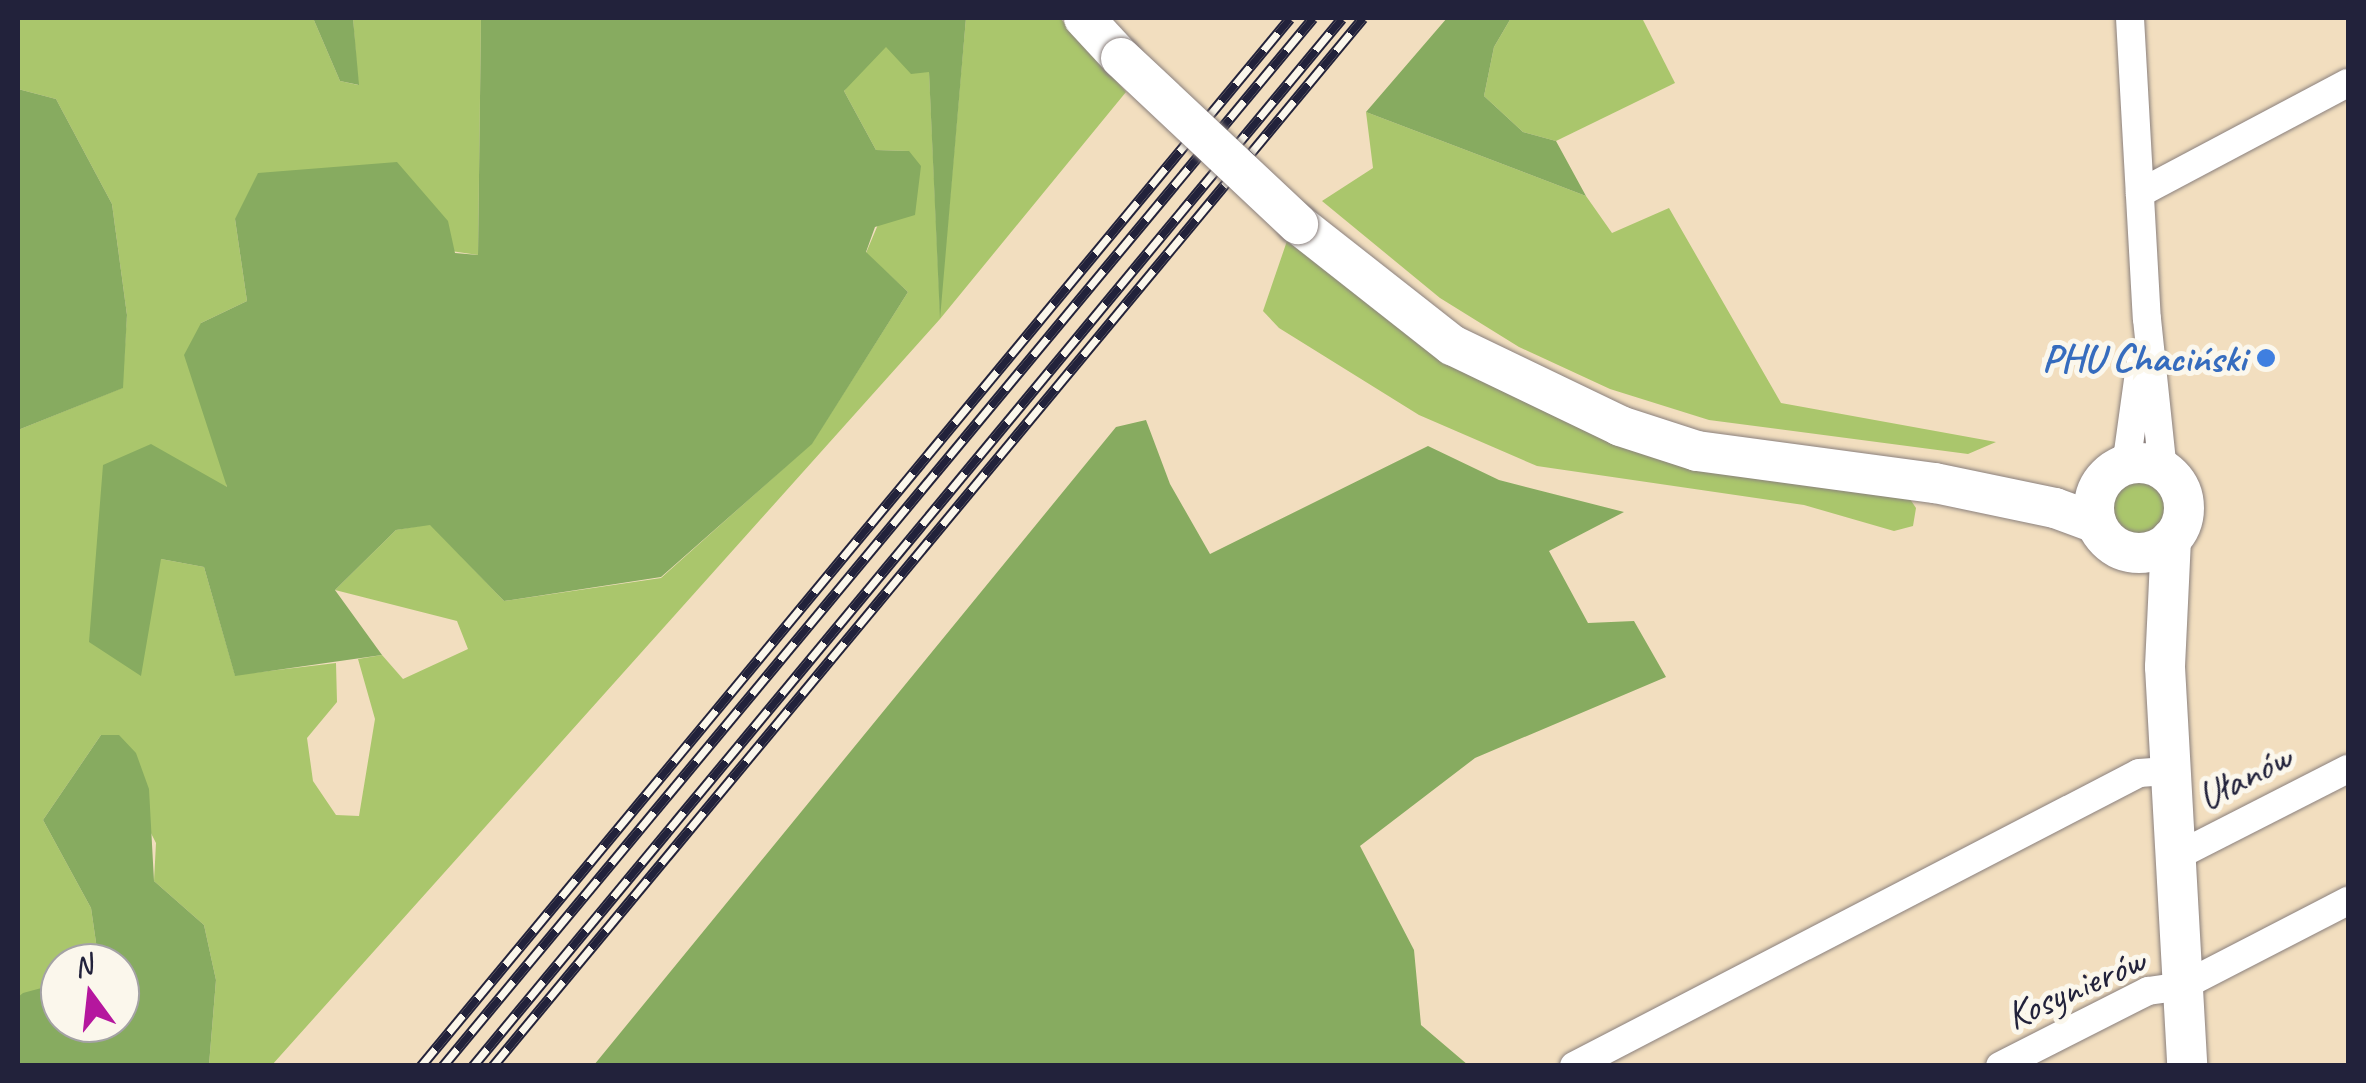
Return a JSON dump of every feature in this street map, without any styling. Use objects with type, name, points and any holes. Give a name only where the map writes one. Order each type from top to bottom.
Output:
[{"type":"street","points":[[1084,18],[1121,58],[1298,224],[1452,345],[1560,402],[1697,451],[1934,483],[2056,508],[2096,523]]},
{"type":"street","points":[[2130,18],[2147,320],[2163,470],[2182,497],[2182,519],[2171,539],[2166,667],[2187,1066]]},
{"type":"street","points":[[2140,193],[2348,82]]},
{"type":"street","points":[[2147,320],[2130,441],[2094,502],[2096,523],[2110,542],[2130,552],[2152,551],[2171,539]]},
{"type":"street","points":[[1934,483],[2111,474],[2142,463],[2163,470]]},
{"type":"street","points":[[2130,552],[2166,667]]},
{"type":"street","name":"Ułanów","points":[[2176,858],[2348,768]]},
{"type":"street","points":[[1574,1066],[2139,773],[2171,770]]},
{"type":"street","name":"Kosynierów","points":[[2000,1066],[2148,992],[2183,986],[2348,901]]},
{"type":"green space","points":[[18,18],[313,18],[340,81],[358,85],[353,18],[481,18],[478,255],[235,219],[247,301],[201,323],[227,488],[161,559],[204,567],[235,675],[336,663],[337,702],[307,738],[313,781],[336,815],[359,816],[375,719],[358,659],[382,655],[403,679],[468,649],[457,621],[335,590],[396,530],[430,524],[504,601],[661,578],[812,443],[908,292],[866,253],[909,151],[876,150],[844,91],[862,66],[886,46],[929,71],[940,308],[966,18],[1060,18],[1126,92],[940,319],[272,1065],[209,1065],[216,980],[204,925],[154,881],[156,843],[101,735],[43,820],[91,908],[96,943],[40,943],[40,990],[18,997],[18,430],[122,388],[127,315],[112,204],[56,99],[18,89]]},
{"type":"green space","points":[[313,18],[353,18],[359,85],[340,81]]},
{"type":"green space","points":[[481,18],[966,18],[940,319],[929,72],[911,74],[886,47],[844,91],[876,150],[909,151],[921,166],[915,215],[875,227],[866,252],[908,292],[812,444],[661,577],[504,601],[430,525],[396,530],[335,590],[382,655],[235,676],[204,567],[161,559],[141,676],[89,642],[103,465],[151,444],[227,487],[184,355],[201,323],[247,301],[235,219],[258,173],[397,162],[448,221],[455,253],[478,255]]},
{"type":"green space","points":[[1447,18],[1511,18],[1494,47],[1484,96],[1523,132],[1556,141],[1586,196],[1366,112]]},
{"type":"green space","points":[[1511,18],[1642,18],[1675,83],[1556,141],[1523,132],[1484,96],[1494,47]]},
{"type":"green space","points":[[18,89],[56,99],[112,204],[127,315],[123,388],[18,430]]},
{"type":"green space","points":[[1366,112],[1586,196],[1612,233],[1669,208],[1781,403],[1996,442],[1968,454],[1709,420],[1610,389],[1519,347],[1440,298],[1322,201],[1373,168]]},
{"type":"green space","points":[[1288,238],[1456,367],[1558,418],[1910,499],[1916,508],[1913,526],[1894,531],[1804,505],[1537,466],[1419,415],[1279,328],[1263,311]]},
{"type":"green space","points":[[1146,420],[1170,484],[1210,554],[1428,446],[1499,480],[1624,512],[1549,551],[1588,623],[1634,621],[1666,677],[1475,758],[1360,846],[1414,950],[1421,1025],[1468,1065],[594,1065],[1116,427]]},
{"type":"green space","points":[[2139,480],[2158,488],[2166,507],[2158,526],[2139,534],[2120,526],[2112,507],[2120,488]]},
{"type":"green space","points":[[101,735],[119,735],[136,753],[149,789],[154,881],[204,925],[216,980],[209,1065],[18,1065],[18,997],[40,988],[40,1043],[140,1043],[140,943],[96,943],[91,908],[43,820]]},
{"type":"railway","points":[[421,1066],[1290,18]]},
{"type":"railway","points":[[443,1066],[1313,18]]},
{"type":"railway","points":[[473,1066],[1342,18]]},
{"type":"railway","points":[[493,1066],[1363,18]]},
{"type":"place","name":"PHU Chaciński","points":[[2266,358]]}]
